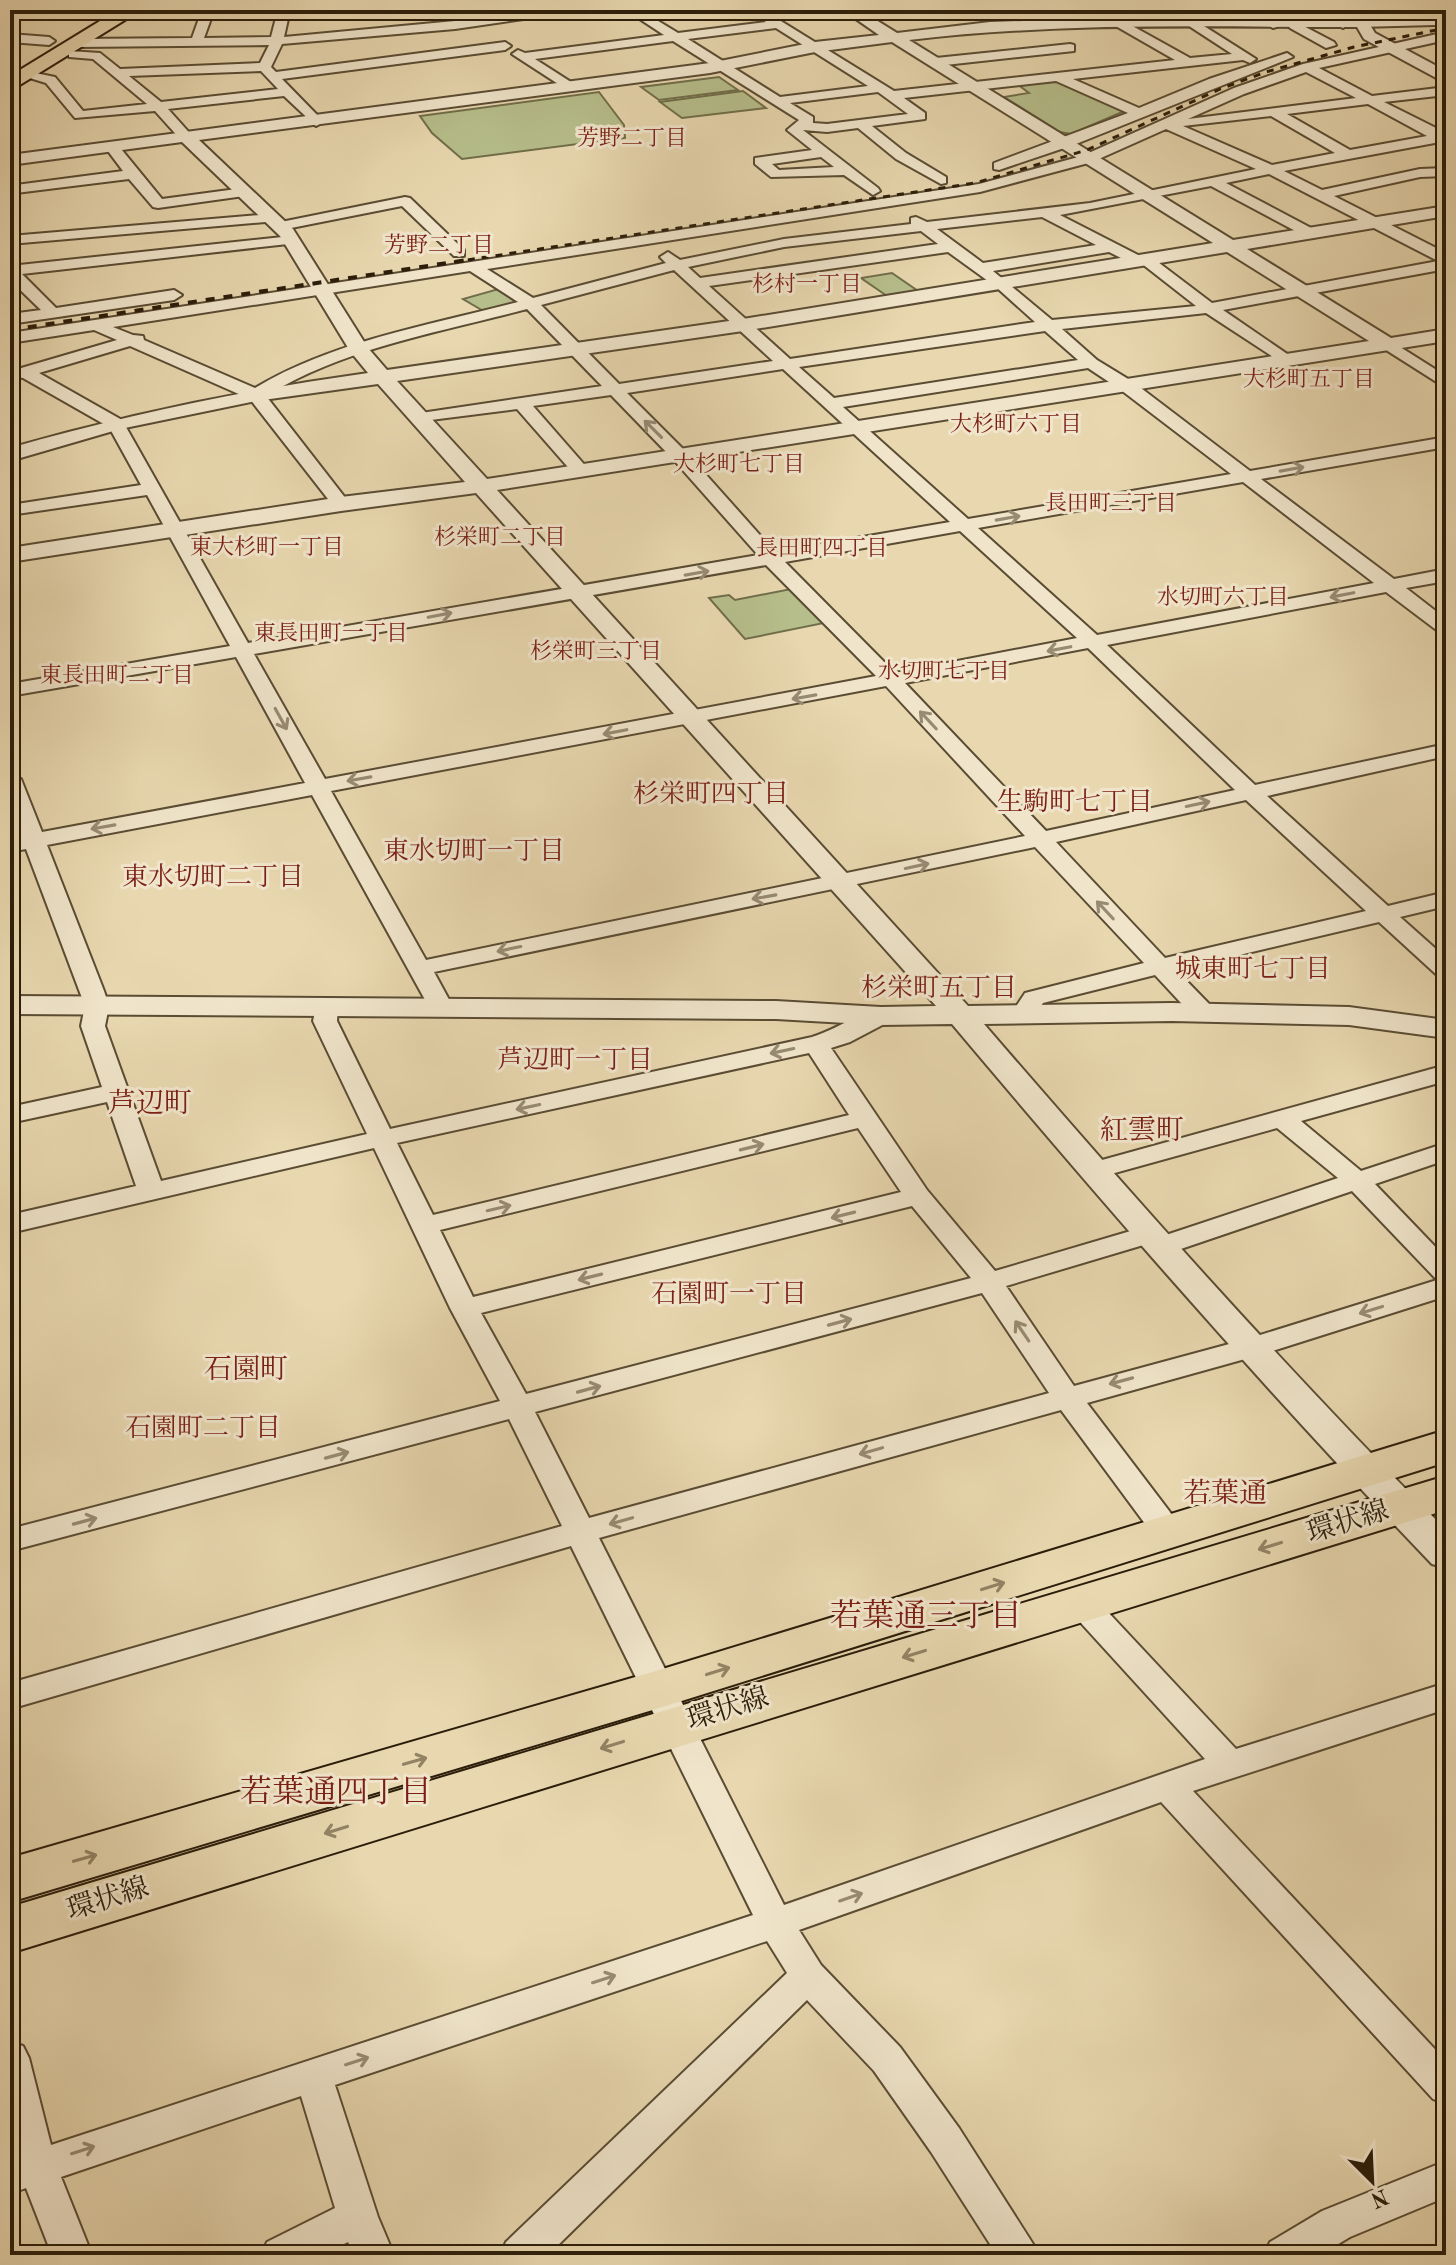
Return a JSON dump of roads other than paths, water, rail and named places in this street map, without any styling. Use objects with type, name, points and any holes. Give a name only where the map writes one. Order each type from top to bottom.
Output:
[{"type":"highway","points":[[63,45],[98,10]]},
{"type":"highway","points":[[15,74],[131,10]]},
{"type":"main road","name":"環状線","points":[[10,1930],[665,1708],[1168,1532],[1446,1446]]},
{"type":"main road","name":"環状線","points":[[10,1880],[665,1708],[1081,1603],[1446,1493]]},
{"type":"street","points":[[196,43],[208,10]]},
{"type":"street","points":[[268,72],[288,10]]},
{"type":"street","points":[[451,10],[569,87]]},
{"type":"street","points":[[10,38],[63,45],[276,41],[558,10]]},
{"type":"street","points":[[632,10],[808,120],[794,130],[873,191]]},
{"type":"street","points":[[755,10],[920,116],[827,128],[800,126]]},
{"type":"street","points":[[850,10],[1446,383]]},
{"type":"street","points":[[1248,10],[1286,25],[1350,29],[1441,72]]},
{"type":"street","points":[[526,14],[539,23]]},
{"type":"street","points":[[1184,19],[1260,64]]},
{"type":"street","points":[[10,160],[721,67],[815,47],[1027,23],[1184,19],[1350,29],[1446,19]]},
{"type":"street","points":[[1118,22],[1348,154]]},
{"type":"street","points":[[1027,23],[1107,72]]},
{"type":"street","points":[[522,57],[673,35],[779,24]]},
{"type":"street","points":[[1316,49],[1350,29]]},
{"type":"street","points":[[10,338],[244,302],[311,281],[459,253],[941,180],[1066,145],[1216,79],[1260,64],[1304,60],[1446,36]]},
{"type":"street","points":[[566,40],[579,49]]},
{"type":"street","points":[[63,45],[96,56],[158,106],[281,228],[311,281],[380,374],[960,1015],[1093,1171],[1399,1508],[1446,1554]]},
{"type":"street","points":[[117,73],[268,72],[505,46]]},
{"type":"street","points":[[936,62],[1070,48]]},
{"type":"street","points":[[778,101],[973,87],[1245,56]]},
{"type":"street","points":[[311,281],[475,268],[980,188],[1087,159],[1304,60]]},
{"type":"street","points":[[1304,60],[1445,139]]},
{"type":"street","points":[[268,72],[316,122]]},
{"type":"street","points":[[15,74],[50,80],[80,115],[287,92]]},
{"type":"street","points":[[1058,77],[1139,113]]},
{"type":"street","points":[[1170,122],[1192,124],[1446,91]]},
{"type":"street","points":[[1170,122],[1375,222],[1446,261]]},
{"type":"street","points":[[860,123],[901,156],[941,180]]},
{"type":"street","points":[[256,395],[282,379],[372,345],[677,265],[784,243],[1045,213],[1146,196],[1348,154],[1445,139]]},
{"type":"street","points":[[112,147],[158,204],[244,192]]},
{"type":"street","points":[[824,153],[760,161],[776,174],[848,171]]},
{"type":"street","points":[[1320,195],[1420,173],[1446,172]]},
{"type":"street","points":[[12,188],[133,174]]},
{"type":"street","points":[[1213,182],[1308,232]]},
{"type":"street","points":[[980,188],[1045,213],[1140,259],[1287,361]]},
{"type":"street","points":[[10,271],[140,269],[173,255],[405,201],[459,253]]},
{"type":"street","points":[[892,204],[1000,283],[1091,363],[1127,386],[1446,628]]},
{"type":"street","points":[[10,455],[116,424],[256,395],[380,374],[743,325],[1446,211]]},
{"type":"street","points":[[10,240],[167,227],[281,228]]},
{"type":"street","points":[[167,227],[173,255]]},
{"type":"street","points":[[651,241],[1093,642],[1250,792],[1446,971]]},
{"type":"street","points":[[697,283],[951,247]]},
{"type":"street","points":[[981,268],[1113,247]]},
{"type":"street","points":[[421,418],[1050,325],[1210,309],[1446,261]]},
{"type":"street","points":[[475,268],[530,303],[678,454],[772,560],[892,681],[1203,1012]]},
{"type":"street","points":[[140,269],[164,296]]},
{"type":"street","points":[[10,271],[47,305],[50,313]]},
{"type":"street","points":[[10,319],[194,292]]},
{"type":"street","points":[[17,374],[227,312],[244,302]]},
{"type":"street","points":[[96,325],[256,395],[341,504]]},
{"type":"street","points":[[10,555],[341,504],[483,486],[1446,335]]},
{"type":"street","points":[[830,404],[1091,363]]},
{"type":"street","points":[[17,374],[116,424],[441,1007]]},
{"type":"street","points":[[520,402],[580,470]]},
{"type":"street","points":[[10,690],[1446,442]]},
{"type":"street","points":[[10,510],[151,489]]},
{"type":"street","points":[[22,842],[1446,575]]},
{"type":"street","points":[[420,968],[697,909],[840,883],[1446,750]]},
{"type":"street","points":[[10,779],[22,842],[97,1006],[93,1026],[151,1190]]},
{"type":"street","points":[[1023,1014],[1034,998],[1045,995],[1446,899]]},
{"type":"street","points":[[10,1005],[776,1010],[881,1016],[1203,1012],[1349,1016],[1446,1029]]},
{"type":"street","points":[[326,1008],[325,1021],[380,1139],[464,1308],[518,1407],[665,1708],[775,1923],[808,1976],[887,2059],[945,2140],[1020,2255]]},
{"type":"street","points":[[10,1224],[151,1190],[816,1044],[841,1037],[881,1016]]},
{"type":"street","points":[[816,1044],[918,1196],[989,1282],[1066,1396],[1168,1532]]},
{"type":"street","points":[[1093,1171],[1446,1073]]},
{"type":"street","points":[[10,1115],[116,1092]]},
{"type":"street","points":[[423,1226],[864,1119]]},
{"type":"street","points":[[1283,1120],[1355,1179],[1446,1274]]},
{"type":"street","points":[[10,1540],[1156,1240],[1446,1151]]},
{"type":"street","points":[[464,1308],[918,1196]]},
{"type":"street","points":[[10,1696],[580,1532],[1253,1347],[1446,1287]]},
{"type":"street","points":[[1081,1603],[1230,1764]]},
{"type":"street","points":[[23,2171],[775,1923],[1230,1764],[1446,1696]]},
{"type":"street","points":[[1167,1786],[1446,2087]]},
{"type":"street","points":[[520,2255],[808,1976]]},
{"type":"street","points":[[10,2058],[23,2171],[72,2255]]},
{"type":"street","points":[[313,2075],[358,2217],[374,2255]]},
{"type":"street","points":[[1284,2255],[1336,2224],[1446,2179]]},
{"type":"street","points":[[281,2255],[358,2217]]},
{"type":"railway","points":[[454,262],[975,183],[1087,150],[1220,89],[1266,72],[1354,47],[1446,28]]},
{"type":"railway","points":[[10,330],[467,260]]},
{"type":"district","name":"芳野二丁目","points":[[632,139]]},
{"type":"district","name":"芳野二丁目","points":[[439,246]]},
{"type":"district","name":"杉村一丁目","points":[[807,285]]},
{"type":"district","name":"大杉町五丁目","points":[[1309,380]]},
{"type":"district","name":"大杉町六丁目","points":[[1016,425]]},
{"type":"district","name":"大杉町七丁目","points":[[739,465]]},
{"type":"district","name":"長田町三丁目","points":[[1111,504]]},
{"type":"district","name":"杉栄町二丁目","points":[[500,538]]},
{"type":"district","name":"東大杉町一丁目","points":[[267,548]]},
{"type":"district","name":"長田町四丁目","points":[[822,549]]},
{"type":"district","name":"水切町六丁目","points":[[1223,598]]},
{"type":"district","name":"東長田町一丁目","points":[[331,634]]},
{"type":"district","name":"杉栄町三丁目","points":[[596,652]]},
{"type":"district","name":"水切町七丁目","points":[[944,672]]},
{"type":"district","name":"東長田町二丁目","points":[[117,676]]},
{"type":"district","name":"杉栄町四丁目","points":[[711,795]]},
{"type":"district","name":"生駒町七丁目","points":[[1075,803]]},
{"type":"district","name":"東水切町一丁目","points":[[474,852]]},
{"type":"district","name":"東水切町二丁目","points":[[213,878]]},
{"type":"district","name":"城東町七丁目","points":[[1253,970]]},
{"type":"district","name":"杉栄町五丁目","points":[[939,989]]},
{"type":"district","name":"芦辺町一丁目","points":[[575,1061]]},
{"type":"district","name":"芦辺町","points":[[150,1105]]},
{"type":"district","name":"紅雲町","points":[[1142,1132]]},
{"type":"district","name":"石園町一丁目","points":[[729,1295]]},
{"type":"district","name":"石園町","points":[[246,1371]]},
{"type":"district","name":"石園町二丁目","points":[[203,1429]]},
{"type":"district","name":"若葉通","points":[[1225,1495]]},
{"type":"district","name":"若葉通三丁目","points":[[926,1618]]},
{"type":"district","name":"若葉通四丁目","points":[[336,1794]]}]
